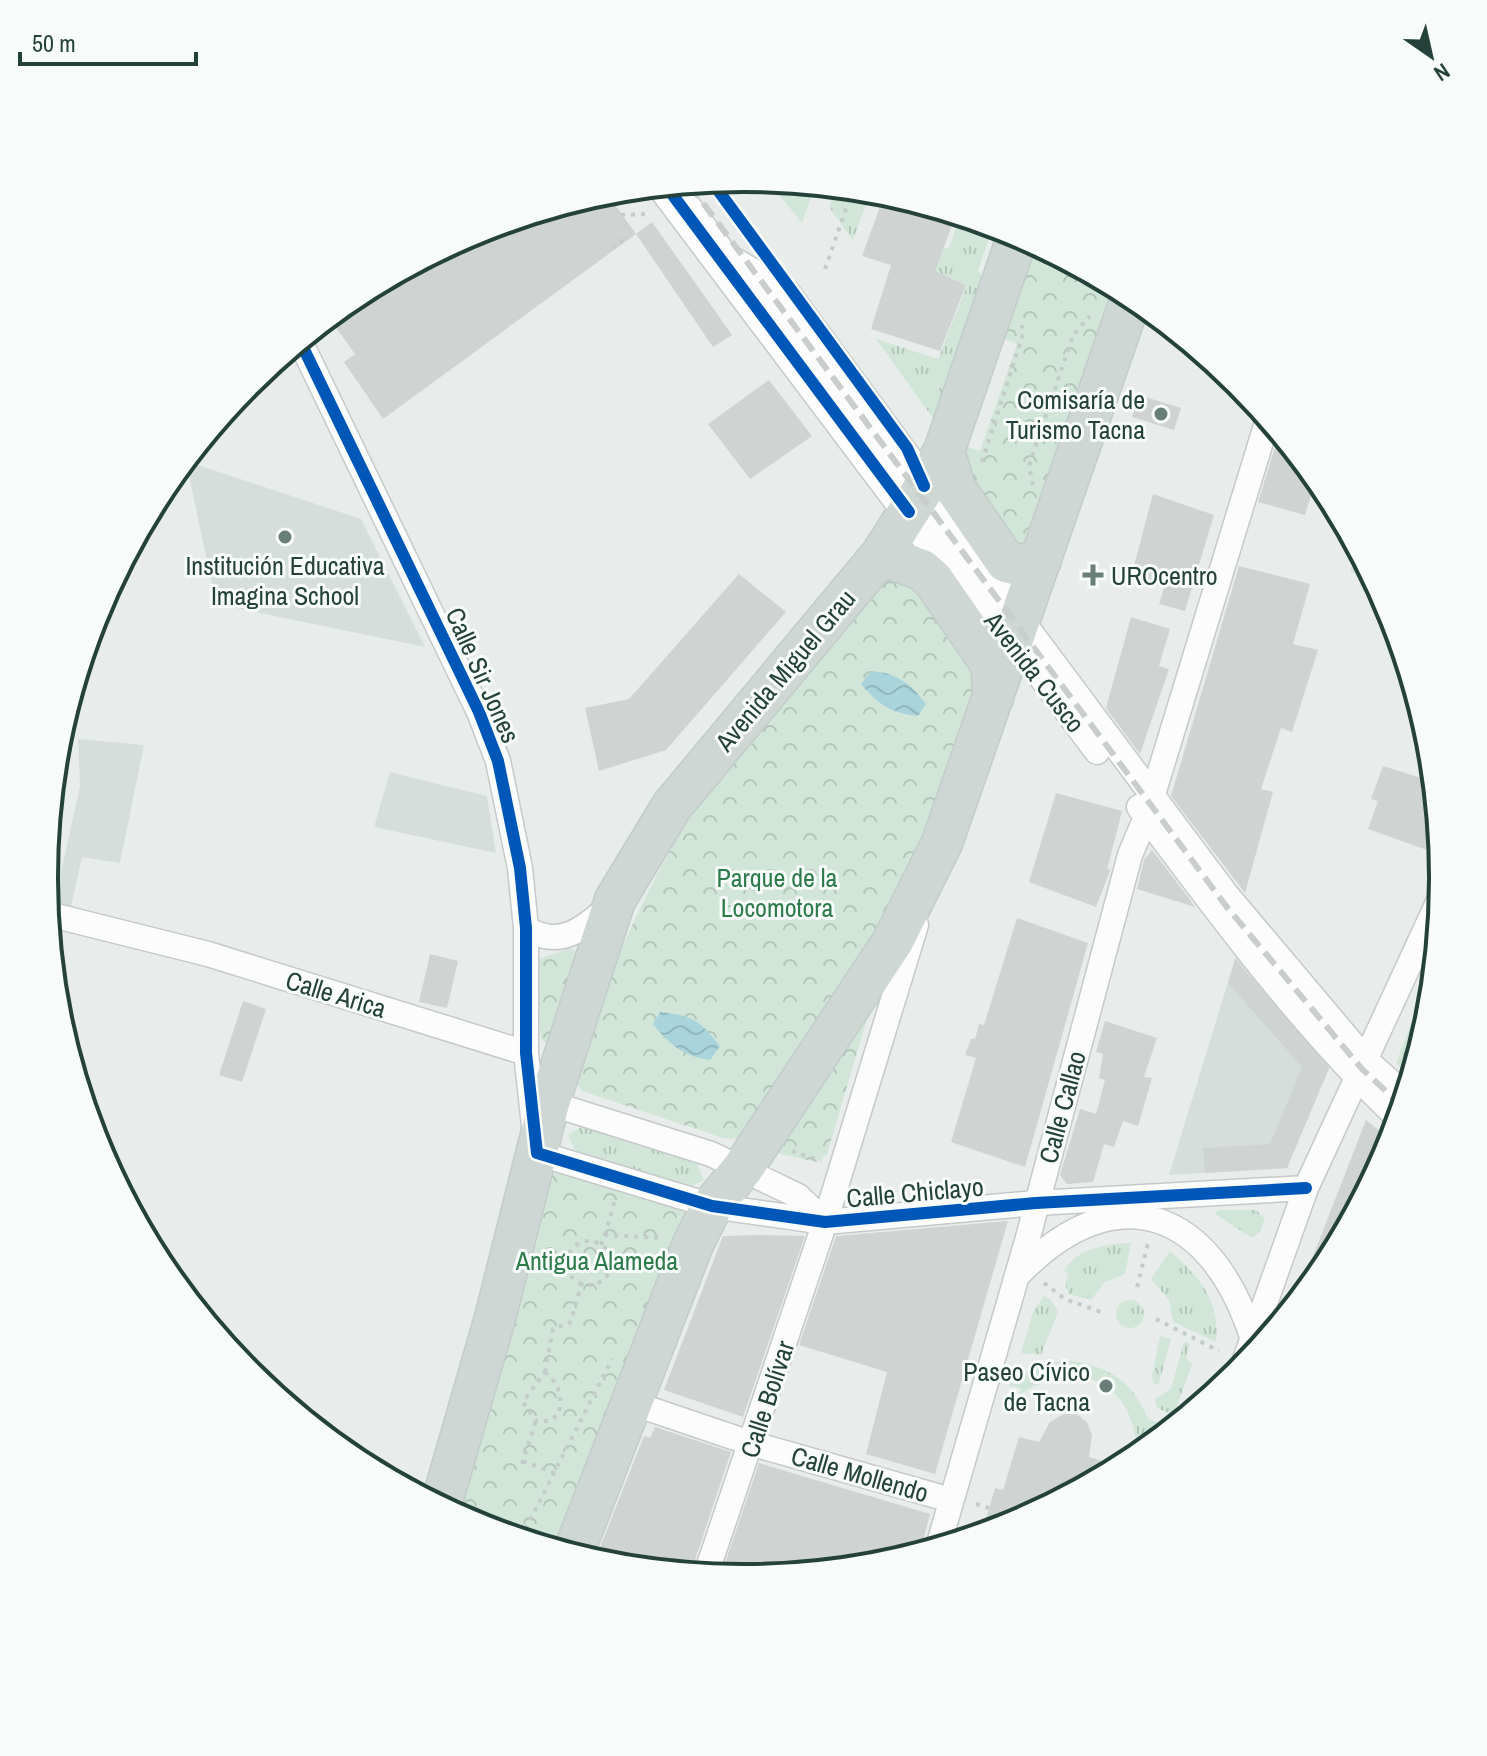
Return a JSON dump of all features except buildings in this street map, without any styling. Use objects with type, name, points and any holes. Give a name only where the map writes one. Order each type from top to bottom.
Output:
[{"type":"main road","name":"Avenida Cusco","points":[[659,200],[720,259],[931,498],[1016,631]]},
{"type":"main road","points":[[1013,248],[944,451],[948,472],[931,498],[1006,562],[1018,565],[1041,560]]},
{"type":"main road","points":[[577,1543],[693,1244],[712,1206],[743,1168],[893,941],[942,843],[1041,560],[1115,303]]},
{"type":"main road","name":"Avenida Miguel Grau","points":[[444,1495],[495,1318],[549,1103],[615,900],[672,806],[931,498]]},
{"type":"main road","points":[[881,555],[922,570],[933,580],[987,658],[992,669],[993,698]]},
{"type":"street","name":"Calle Sir Jones","points":[[305,352],[479,712],[498,761],[513,819],[526,928],[526,1053]]},
{"type":"street","name":"Calle Callao","points":[[945,1533],[961,1501],[1015,1278],[1130,855],[1149,807],[1264,432]]},
{"type":"street","name":"Avenida Cusco","points":[[1016,631],[1149,807],[1274,952],[1361,1069]]},
{"type":"street","points":[[825,1222],[942,843]]},
{"type":"street","points":[[526,928],[539,936],[559,939],[588,926],[615,900]]},
{"type":"street","name":"Calle Arica","points":[[59,917],[208,954],[526,1053]]},
{"type":"street","points":[[1255,1334],[1306,1188],[1428,924]]},
{"type":"street","points":[[526,1053],[549,1103]]},
{"type":"street","points":[[526,1053],[537,1153]]},
{"type":"street","points":[[1361,1069],[1396,1089]]},
{"type":"street","points":[[1361,1069],[1390,1107]]},
{"type":"street","name":"Calle Chiclayo","points":[[549,1103],[711,1154],[798,1196],[825,1222]]},
{"type":"street","name":"Calle Chiclayo","points":[[537,1153],[712,1206],[825,1222],[1036,1203],[1306,1188]]},
{"type":"street","points":[[1015,1278],[1040,1252],[1070,1232],[1098,1220],[1128,1217],[1154,1220],[1194,1238],[1213,1257],[1241,1303],[1252,1337]]},
{"type":"street","name":"Calle Bolívar","points":[[710,1562],[753,1444],[825,1222]]},
{"type":"street","name":"Calle Mollendo","points":[[632,1403],[753,1444],[961,1501]]},
{"type":"path","points":[[621,215],[659,200]]},
{"type":"path","points":[[825,269],[849,201]]},
{"type":"path","points":[[612,248],[627,237]]},
{"type":"path","points":[[1029,466],[1073,335],[1115,303]]},
{"type":"path","points":[[931,498],[971,494],[1023,334],[1021,321]]},
{"type":"path","points":[[784,1149],[816,1158],[840,1173]]},
{"type":"path","points":[[601,1245],[615,1200]]},
{"type":"path","points":[[605,1235],[674,1239]]},
{"type":"path","points":[[1137,1287],[1149,1241]]},
{"type":"path","points":[[582,1242],[601,1245],[609,1256],[609,1270],[593,1284],[582,1283],[569,1272],[570,1251],[582,1242]]},
{"type":"path","points":[[1043,1282],[1065,1299],[1101,1312]]},
{"type":"path","points":[[536,1421],[523,1402],[545,1372],[553,1329],[570,1323],[582,1283]]},
{"type":"path","points":[[1156,1319],[1219,1351]]},
{"type":"path","points":[[526,1528],[617,1349]]},
{"type":"path","points":[[536,1421],[549,1421],[558,1415],[561,1402],[555,1381],[545,1372]]},
{"type":"path","points":[[536,1421],[523,1463],[554,1473]]},
{"type":"path","points":[[961,1501],[989,1508]]},
{"type":"shaded area","name":"Institución Educativa Imagina School","points":[[197,465],[361,519],[425,647],[216,604],[189,476]]},
{"type":"shaded area","points":[[78,739],[144,745],[120,863],[82,857],[71,907],[59,905],[58,885],[80,786]]},
{"type":"shaded area","points":[[390,772],[487,796],[496,853],[374,827]]},
{"type":"shaded area","points":[[1236,956],[1331,1064],[1287,1168],[1169,1175]]},
{"type":"green space","points":[[778,194],[812,196],[802,223]]},
{"type":"green space","points":[[833,198],[866,204],[853,240],[829,207]]},
{"type":"green space","points":[[956,227],[989,238],[978,271],[984,278],[935,421],[876,339],[938,359],[967,285],[935,271],[940,248],[949,248]]},
{"type":"green space","points":[[1031,256],[1116,303],[1033,543],[1019,553],[964,465],[967,447],[980,451],[1017,344],[1004,339]]},
{"type":"green space","name":"Parque de la Locomotora","points":[[903,571],[983,675],[908,887],[741,1139],[723,1138],[582,1091],[573,1078],[600,1003],[628,934],[680,834],[702,799],[881,581]]},
{"type":"green space","points":[[570,948],[578,953],[549,1042],[545,1043],[541,1039],[535,964],[539,959]]},
{"type":"green space","points":[[1416,1011],[1402,1069],[1396,1063]]},
{"type":"green space","points":[[862,1015],[867,1019],[827,1154],[817,1162],[780,1154],[776,1148]]},
{"type":"green space","points":[[583,1126],[697,1164],[704,1180],[690,1187],[575,1150],[568,1135]]},
{"type":"green space","name":"Antigua Alameda","points":[[558,1172],[685,1205],[689,1220],[564,1539],[523,1527],[454,1499],[547,1179]]},
{"type":"green space","points":[[1219,1210],[1256,1210],[1265,1219],[1260,1232],[1252,1238],[1215,1214]]},
{"type":"green space","points":[[1131,1243],[1125,1274],[1105,1282],[1091,1300],[1069,1294],[1065,1285],[1068,1273],[1064,1271],[1076,1257],[1102,1246]]},
{"type":"green space","points":[[1170,1251],[1206,1291],[1215,1314],[1216,1342],[1173,1322],[1169,1300],[1151,1279]]},
{"type":"green space","points":[[1044,1296],[1051,1300],[1058,1312],[1041,1355],[1021,1353],[1033,1312]]},
{"type":"green space","points":[[1130,1300],[1140,1304],[1144,1314],[1140,1324],[1130,1328],[1120,1324],[1116,1314],[1120,1304]]},
{"type":"green space","points":[[1160,1336],[1171,1339],[1159,1383],[1154,1385],[1152,1376]]},
{"type":"green space","points":[[1184,1342],[1190,1344],[1186,1359],[1192,1364],[1176,1409],[1171,1414],[1157,1408],[1155,1399],[1171,1389]]},
{"type":"green space","points":[[1065,1360],[1105,1370],[1126,1384],[1148,1419],[1160,1423],[1136,1439],[1130,1417],[1120,1400],[1108,1388],[1092,1380],[1057,1378],[1019,1395],[1021,1388],[1009,1386],[1011,1380],[1044,1364]]},
{"type":"water","points":[[871,671],[896,677],[914,690],[926,704],[918,716],[886,707],[874,697],[861,684]]},
{"type":"water","points":[[660,1012],[681,1015],[707,1030],[720,1046],[710,1060],[685,1052],[665,1038],[653,1024]]},
{"type":"railway","points":[[697,194],[1226,906],[1362,1069],[1393,1098]]},
{"type":"cycle path","points":[[720,193],[907,448],[924,486]]},
{"type":"cycle path","points":[[674,196],[909,512]]},
{"type":"cycle path","points":[[305,352],[479,712],[498,761],[520,868],[526,928],[526,1053],[537,1153],[712,1206],[825,1222],[1036,1203],[1306,1188]]},
{"type":"place","name":"Comisaría de Turismo Tacna","points":[[1161,414]]},
{"type":"place","name":"Institución Educativa Imagina School","points":[[285,537]]},
{"type":"place","name":"UROcentro","points":[[1093,575]]},
{"type":"place","name":"Paseo Cívico de Tacna","points":[[1106,1386]]}]
